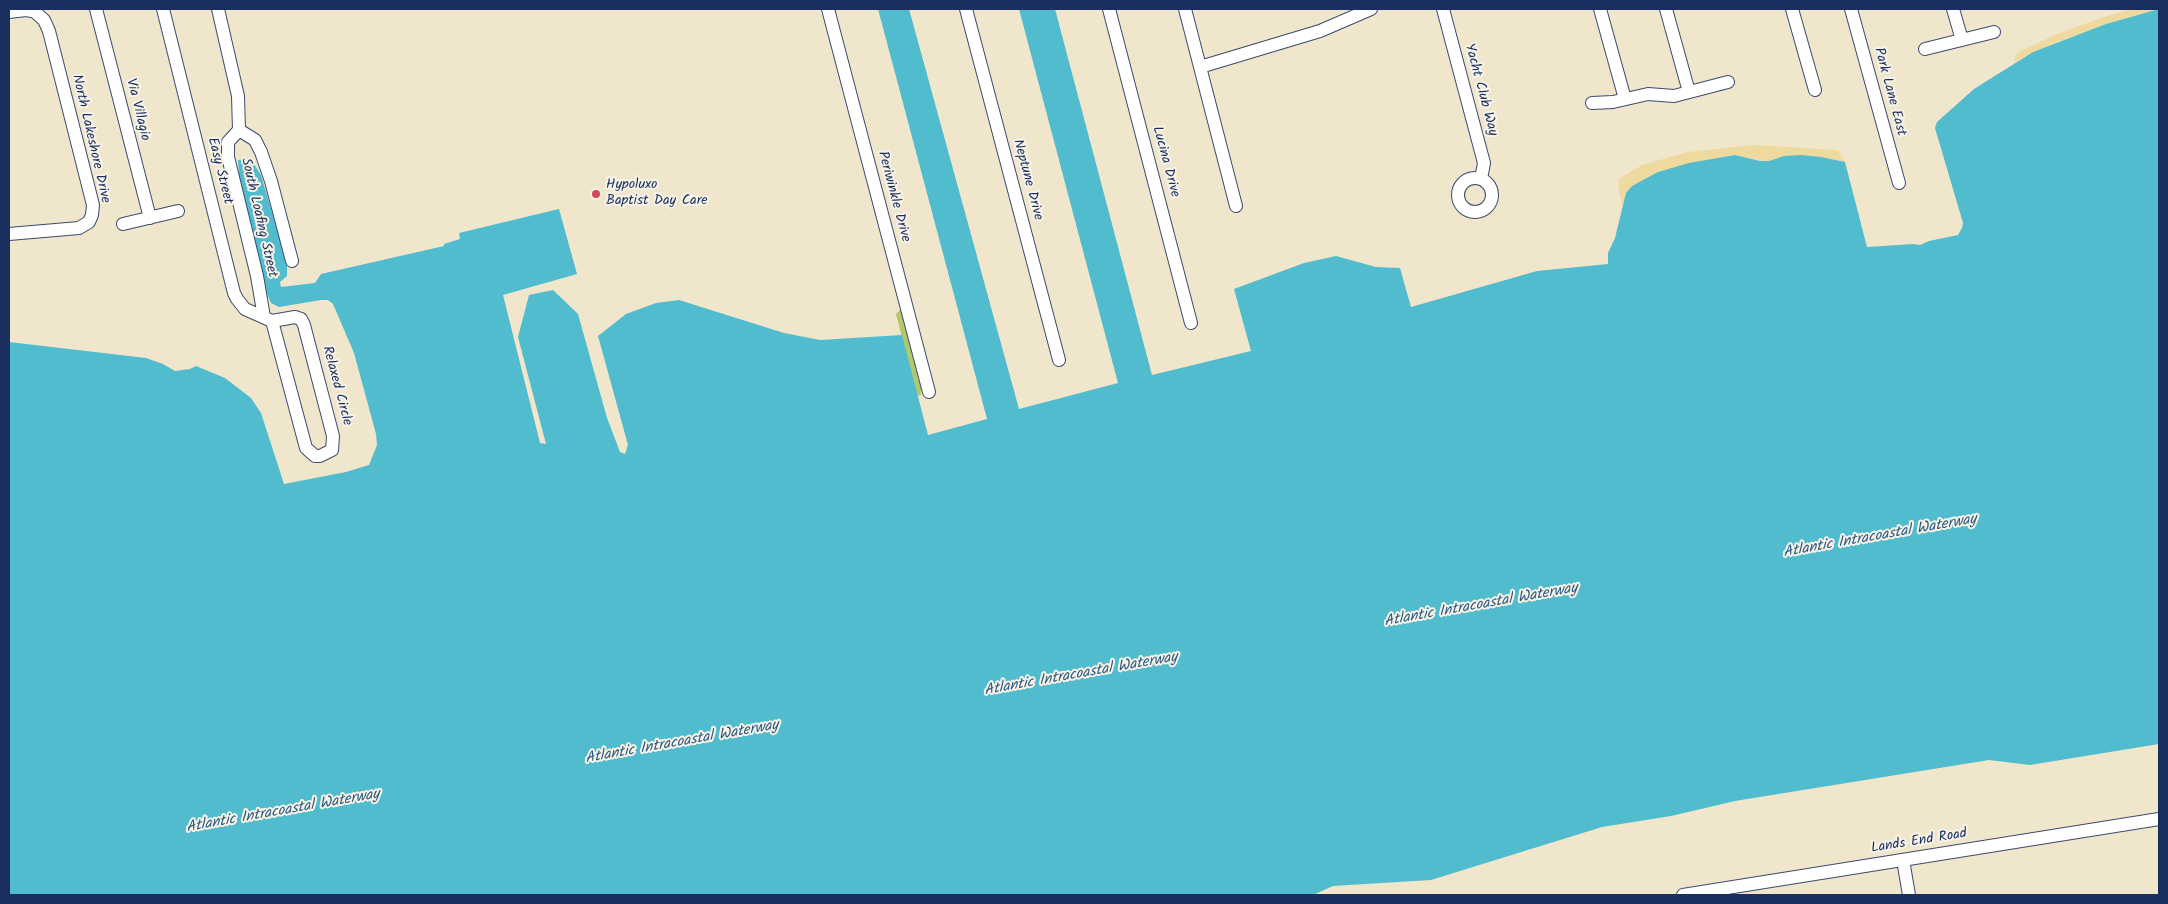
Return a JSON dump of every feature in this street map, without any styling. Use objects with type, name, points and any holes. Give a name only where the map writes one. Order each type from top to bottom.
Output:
[{"type":"street","name":"Via Villagio","points":[[96,9],[150,218]]},
{"type":"street","name":"Easy Street","points":[[162,9],[234,293],[245,309],[268,319]]},
{"type":"street","name":"South Loafing Street","points":[[218,9],[238,96],[238,130],[228,142],[228,157],[268,319]]},
{"type":"street","name":"Periwinkle Drive","points":[[828,9],[929,392]]},
{"type":"street","name":"Neptune Drive","points":[[966,9],[1059,360]]},
{"type":"street","name":"Lucina Drive","points":[[1109,9],[1191,323]]},
{"type":"street","points":[[1185,9],[1236,206]]},
{"type":"street","points":[[1200,67],[1320,31],[1371,9]]},
{"type":"street","name":"Yacht Club Way","points":[[1443,9],[1484,163],[1481,179]]},
{"type":"street","points":[[1600,9],[1625,99]]},
{"type":"street","points":[[1666,9],[1689,92]]},
{"type":"street","points":[[1792,9],[1814,90]]},
{"type":"street","name":"Park Lane East","points":[[1851,9],[1898,183]]},
{"type":"street","points":[[1953,9],[1962,40]]},
{"type":"street","name":"North Lakeshore Drive","points":[[9,12],[26,10],[35,12],[44,20],[49,31],[93,205],[89,222],[79,228],[9,234]]},
{"type":"street","points":[[1926,50],[1994,32]]},
{"type":"street","points":[[1592,103],[1613,102],[1648,94],[1674,96],[1728,82]]},
{"type":"street","name":"South Loafing Street","points":[[238,130],[255,140],[261,152],[292,261]]},
{"type":"street","points":[[123,224],[178,211]]},
{"type":"street","name":"Relaxed Circle","points":[[295,317],[301,319],[333,436],[332,450],[328,454],[315,456],[306,448],[268,319],[295,317]]},
{"type":"street","name":"Lands End Road","points":[[1683,895],[2159,819]]},
{"type":"street","points":[[1903,860],[1909,895]]},
{"type":"green space","points":[[901,309],[921,386],[921,395],[917,396],[896,314]]},
{"type":"sand","points":[[2132,9],[2159,9],[2106,24],[2060,41],[2013,63],[2020,51],[2055,35],[2103,17]]},
{"type":"sand","points":[[1753,145],[1838,150],[1845,162],[1821,157],[1784,156],[1769,161],[1760,161],[1735,155],[1690,163],[1658,172],[1626,193],[1623,208],[1618,186],[1619,179],[1642,165],[1688,152]]},
{"type":"water","name":"Atlantic Intracoastal Waterway","points":[[878,9],[909,9],[1019,409],[1118,383],[1019,9],[1055,9],[1152,375],[1251,351],[1234,289],[1304,263],[1336,256],[1376,267],[1400,268],[1411,307],[1537,271],[1608,264],[1608,253],[1615,238],[1626,193],[1632,186],[1658,172],[1689,163],[1735,155],[1760,161],[1801,155],[1845,162],[1867,247],[1920,245],[1929,241],[1958,235],[1963,223],[1935,128],[1937,122],[1974,89],[2033,52],[2106,24],[2159,9],[2159,744],[2030,765],[1989,760],[1735,801],[1671,816],[1602,827],[1431,880],[1333,886],[1313,895],[9,895],[9,342],[146,358],[175,371],[190,369],[196,366],[225,378],[251,398],[261,413],[284,484],[346,472],[369,465],[377,445],[376,434],[354,353],[333,304],[328,300],[321,300],[279,307],[271,303],[267,294],[239,175],[238,160],[250,158],[261,175],[287,263],[287,276],[280,282],[281,287],[315,283],[321,274],[444,246],[444,244],[460,239],[459,233],[559,209],[577,274],[503,295],[540,443],[546,444],[518,337],[529,295],[553,290],[578,314],[607,418],[620,452],[625,454],[628,445],[598,336],[626,314],[656,303],[679,300],[784,333],[820,340],[902,335],[928,435],[987,419]]},
{"type":"place","name":"Hypoluxo Baptist Day Care","points":[[596,194]]}]
